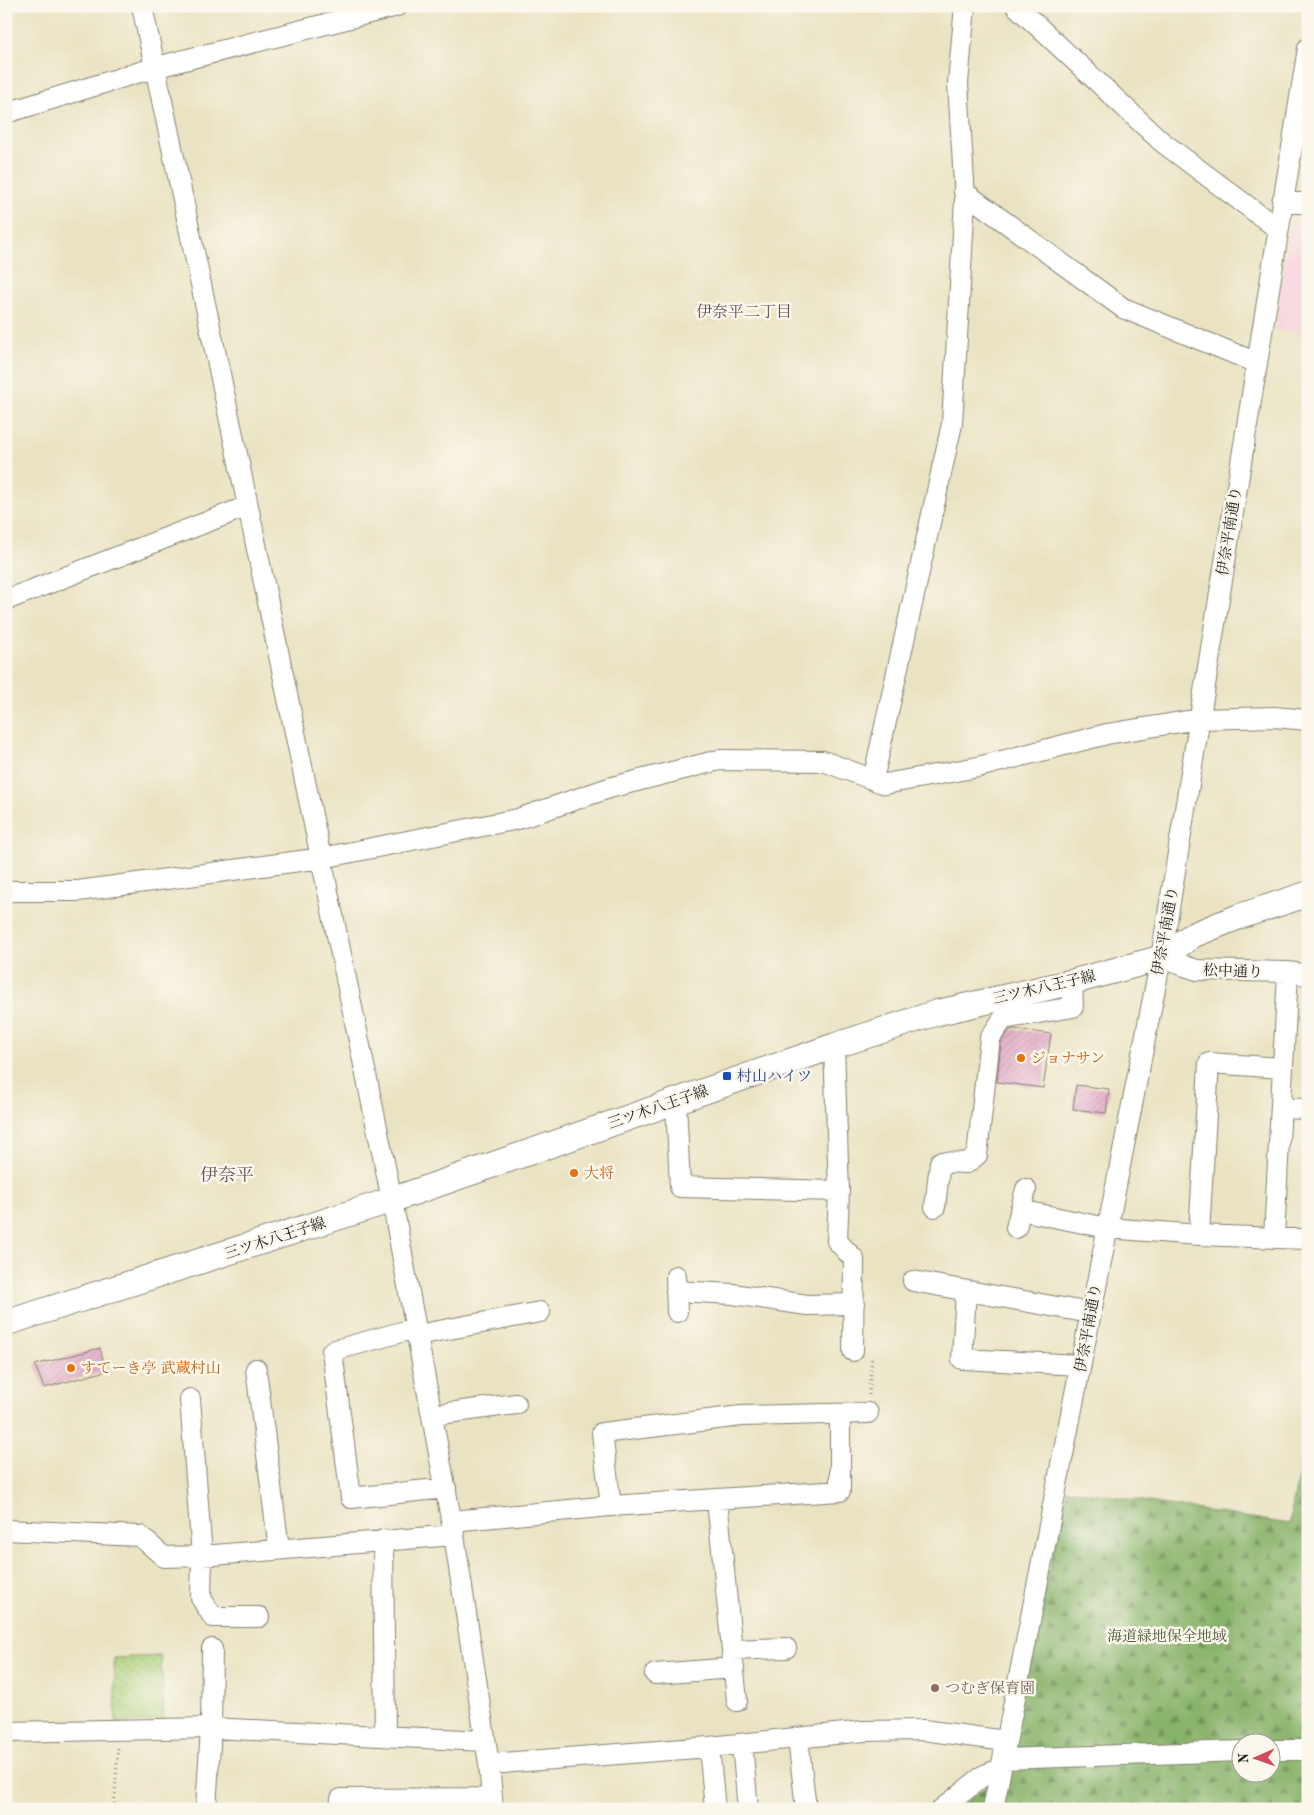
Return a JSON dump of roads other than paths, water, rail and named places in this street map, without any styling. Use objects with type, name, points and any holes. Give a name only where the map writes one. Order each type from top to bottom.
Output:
[{"type":"main road","name":"三ツ木八王子線","points":[[6,1323],[392,1200],[834,1046],[936,1013],[1072,982],[1161,958],[1193,935],[1238,916],[1308,894]]},
{"type":"street","points":[[142,6],[153,68],[248,506],[392,1200],[453,1528],[489,1764],[493,1803],[341,1799],[340,1809]]},
{"type":"street","points":[[6,113],[153,68],[397,6]]},
{"type":"street","points":[[873,780],[952,424],[964,192],[958,83],[965,6]]},
{"type":"street","points":[[1016,6],[1162,142],[1278,229]]},
{"type":"street","name":"伊奈平南通り","points":[[993,1809],[1161,958],[1308,48]]},
{"type":"street","points":[[964,192],[1123,308],[1257,362]]},
{"type":"street","points":[[1282,201],[1308,204]]},
{"type":"street","points":[[6,600],[248,506]]},
{"type":"street","points":[[6,891],[78,891],[322,858],[518,819],[609,788],[719,760],[823,760],[885,784],[969,769],[1107,734],[1199,719],[1274,717],[1308,720]]},
{"type":"street","name":"松中通り","points":[[1161,958],[1197,970],[1288,972],[1308,975]]},
{"type":"street","points":[[1274,1237],[1288,972]]},
{"type":"street","points":[[936,1207],[940,1162],[968,1163],[977,1155],[990,1038],[1003,1019],[1073,1007],[1072,982]]},
{"type":"street","points":[[834,1046],[839,1190],[836,1241],[854,1259],[853,1351]]},
{"type":"street","points":[[1199,1235],[1209,1063],[1283,1068]]},
{"type":"street","points":[[676,1101],[680,1187],[839,1190]]},
{"type":"street","points":[[1281,1108],[1308,1109]]},
{"type":"street","points":[[1026,1189],[1018,1219],[1199,1235],[1308,1239]]},
{"type":"street","points":[[913,1281],[1090,1314]]},
{"type":"street","points":[[676,1312],[676,1284],[807,1305],[854,1304]]},
{"type":"street","points":[[966,1291],[962,1359],[1082,1365]]},
{"type":"street","points":[[446,1488],[351,1498],[332,1351],[417,1331],[540,1312]]},
{"type":"street","points":[[256,1369],[278,1549]]},
{"type":"street","points":[[190,1399],[202,1556],[201,1598],[213,1617],[259,1617]]},
{"type":"street","points":[[433,1415],[516,1404]]},
{"type":"street","points":[[611,1506],[602,1433],[741,1416],[868,1413]]},
{"type":"street","points":[[6,1530],[140,1536],[164,1557],[202,1556],[383,1540],[453,1528],[611,1506],[840,1492],[840,1414]]},
{"type":"street","points":[[717,1500],[737,1701]]},
{"type":"street","points":[[383,1540],[385,1735]]},
{"type":"street","points":[[655,1674],[786,1648]]},
{"type":"street","points":[[206,1809],[211,1728],[212,1650]]},
{"type":"street","points":[[6,1732],[211,1728],[485,1741]]},
{"type":"street","points":[[489,1764],[709,1747],[864,1731],[923,1730],[1003,1756],[1232,1751]]},
{"type":"street","points":[[798,1738],[806,1809]]},
{"type":"street","points":[[742,1744],[748,1809]]},
{"type":"street","points":[[709,1747],[715,1809]]},
{"type":"street","points":[[1282,1750],[1308,1750]]},
{"type":"street","points":[[942,1809],[984,1775],[1003,1756]]},
{"type":"place","name":"ジョナサン","points":[[1021,1058]]},
{"type":"place","name":"村山ハイツ","points":[[727,1076]]},
{"type":"place","name":"大将","points":[[574,1173]]},
{"type":"place","name":"すてーき亭 武蔵村山","points":[[71,1368]]},
{"type":"place","name":"つむぎ保育園","points":[[935,1688]]},
{"type":"district","name":"伊奈平二丁目","points":[[744,311]]},
{"type":"district","name":"伊奈平","points":[[227,1175]]},
{"type":"park label","name":"海道緑地保全地域","points":[[1167,1636]]}]
